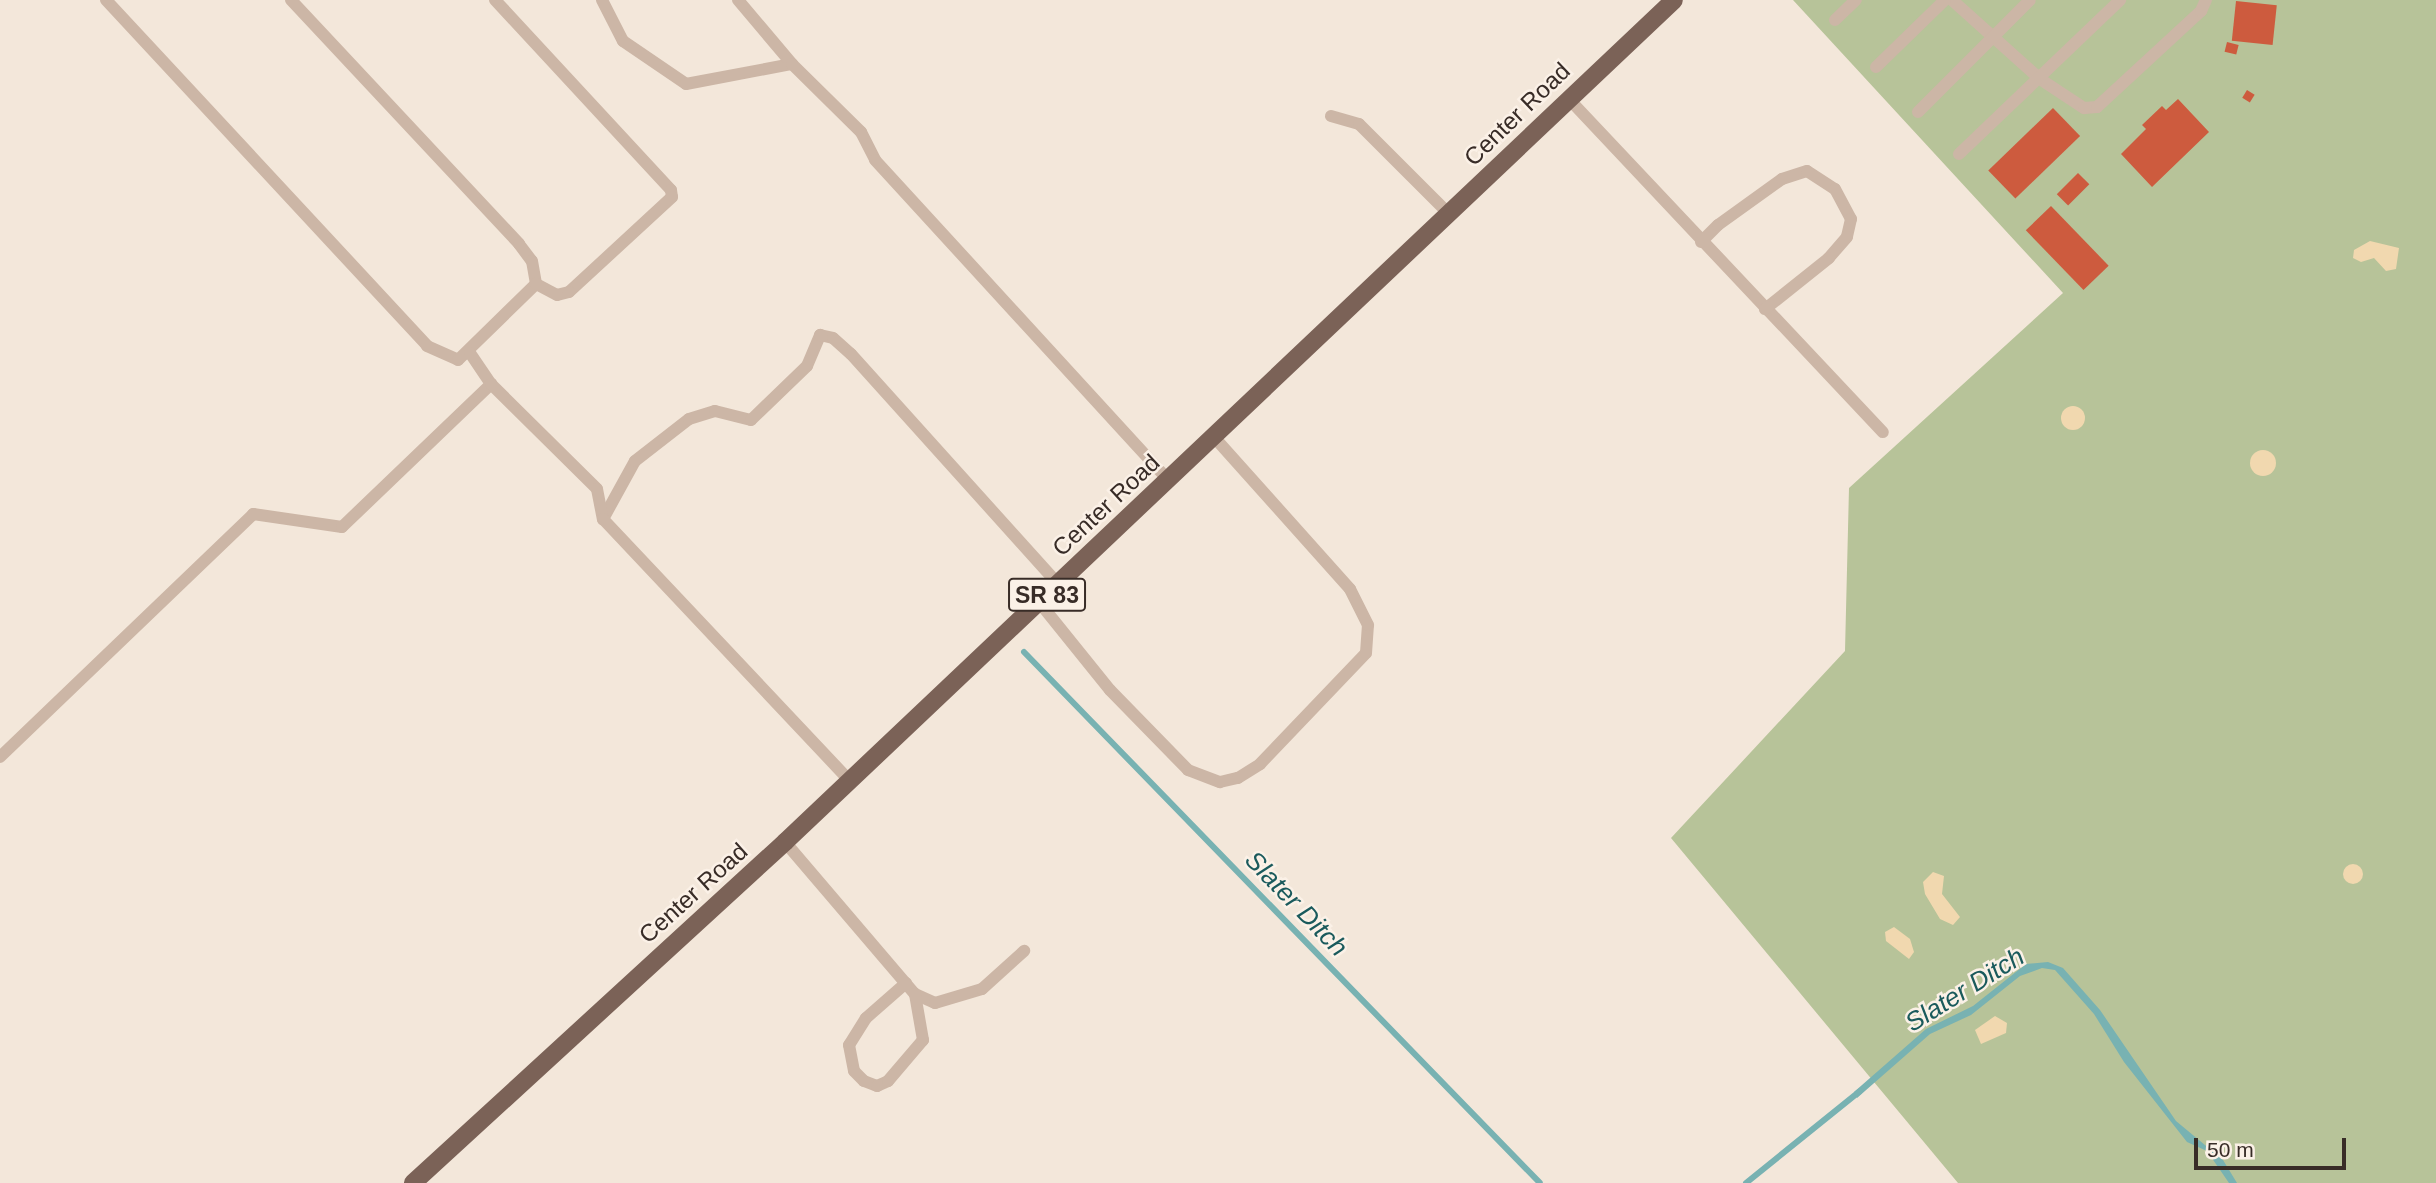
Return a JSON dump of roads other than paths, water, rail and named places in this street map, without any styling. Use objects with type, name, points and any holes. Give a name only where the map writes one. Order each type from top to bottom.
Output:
[{"type":"main road","name":"Center Road","points":[[413,1183],[785,842],[1674,0]]},
{"type":"lane","points":[[106,0],[427,346],[449,360],[458,360],[470,353],[536,284]]},
{"type":"lane","points":[[291,0],[519,244],[531,261],[536,284]]},
{"type":"lane","points":[[495,0],[671,190],[672,197],[569,292],[557,295],[536,284]]},
{"type":"lane","points":[[602,0],[622,41],[686,84],[792,64]]},
{"type":"lane","points":[[738,0],[792,64],[861,132],[875,160],[1168,480]]},
{"type":"lane","points":[[1835,20],[1856,0]]},
{"type":"lane","points":[[1876,67],[1945,0]]},
{"type":"lane","points":[[1952,0],[2040,79],[2084,108],[2097,107],[2202,11],[2206,0]]},
{"type":"lane","points":[[1918,112],[2030,0]]},
{"type":"lane","points":[[1959,154],[2120,0]]},
{"type":"lane","points":[[1568,98],[1884,432]]},
{"type":"lane","points":[[1331,116],[1359,124],[1449,214]]},
{"type":"lane","points":[[1702,242],[1718,225],[1783,179],[1807,172],[1835,190],[1851,219],[1847,237],[1829,258],[1765,309]]},
{"type":"lane","points":[[603,519],[635,461],[689,419],[715,411],[751,420],[807,366],[820,335],[833,338],[851,354],[1058,584]]},
{"type":"lane","points":[[470,353],[491,384],[597,489],[603,519],[849,780]]},
{"type":"lane","points":[[0,757],[253,514],[342,527],[491,384]]},
{"type":"lane","points":[[1039,602],[1110,690],[1188,770],[1220,782],[1238,778],[1260,764],[1366,653],[1368,625],[1350,589],[1213,437]]},
{"type":"lane","points":[[785,842],[915,994],[935,1003],[982,989],[1024,951]]},
{"type":"lane","points":[[906,983],[866,1018],[849,1045],[854,1071],[864,1081],[877,1086],[888,1081],[923,1040],[915,994]]},
{"type":"water","points":[[2048,962],[2063,968],[2100,1010],[2176,1121],[2223,1160],[2237,1183],[2229,1183],[2207,1151],[2187,1142],[2124,1062],[2094,1014],[2055,970],[2042,968],[2020,976],[1971,1015],[1930,1034],[1857,1098],[1854,1092],[1926,1029],[1973,1006],[2026,964]]},
{"type":"waterway","name":"Slater Ditch","points":[[1024,652],[1540,1183]]},
{"type":"waterway","name":"Slater Ditch","points":[[1746,1183],[1860,1091]]}]
